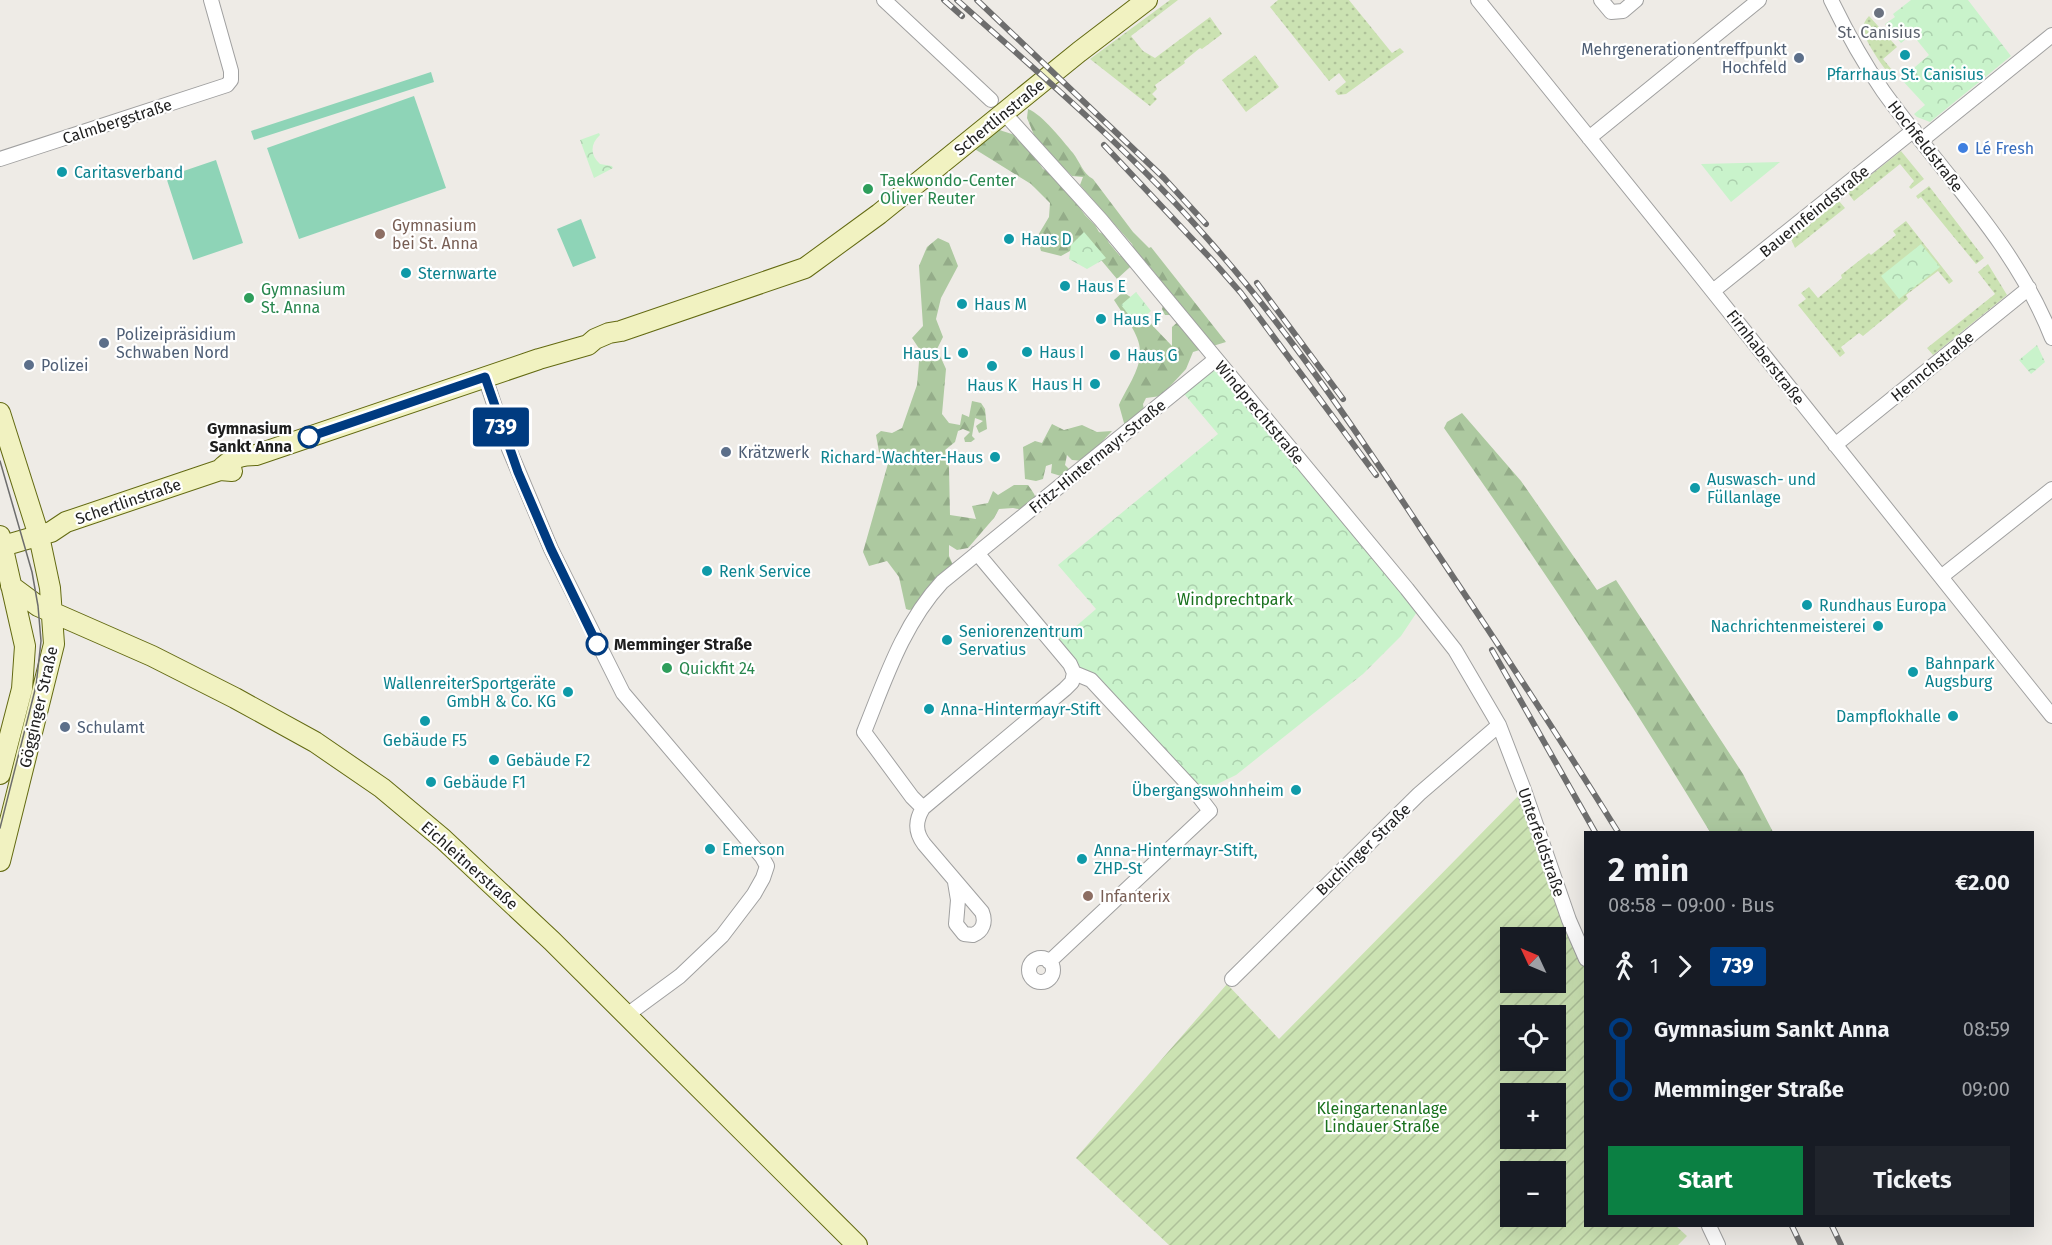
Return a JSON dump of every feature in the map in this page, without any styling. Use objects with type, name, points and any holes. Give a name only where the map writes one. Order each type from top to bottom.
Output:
[{"type":"main road","name":"Schertlinstraße","points":[[1,543],[51,532],[66,522],[220,470],[233,472],[247,466],[256,455],[485,377],[588,345],[602,336],[621,332],[806,268],[879,214],[997,106],[1079,52],[1147,0]]},
{"type":"main road","name":"Gögginger Straße","points":[[0,413],[39,536],[53,612],[53,651],[0,861]]},
{"type":"main road","name":"Gögginger Straße","points":[[0,774],[22,689],[24,638],[1,543]]},
{"type":"main road","name":"Eichleitnerstraße","points":[[11,586],[31,602],[141,651],[235,698],[338,757],[382,788],[461,855],[552,940],[856,1245]]},
{"type":"street","name":"Calmbergstraße","points":[[0,159],[227,85],[231,80],[231,71],[211,0]]},
{"type":"street","name":"Windprechtstraße","points":[[884,0],[997,106],[1101,220],[1439,629],[1455,650],[1499,725]]},
{"type":"street","name":"Firnhaberstraße","points":[[1478,0],[2052,716]]},
{"type":"street","points":[[1601,0],[1611,12],[1623,11],[1636,0]]},
{"type":"street","points":[[1589,138],[1759,0]]},
{"type":"street","name":"Hochfeldstraße","points":[[1831,0],[1861,58],[1993,231],[2029,288],[2052,338]]},
{"type":"street","name":"Bauernfeindstraße","points":[[1713,291],[2052,35]]},
{"type":"street","name":"Hennchstraße","points":[[1835,445],[2029,288]]},
{"type":"street","name":"Fritz-Hintermayr-Straße","points":[[923,808],[912,797],[864,732],[899,648],[918,611],[942,582],[1216,359]]},
{"type":"street","points":[[485,377],[509,449],[551,549],[623,693],[762,857],[767,866],[764,878],[754,894],[722,936],[680,976],[627,1015]]},
{"type":"street","points":[[1941,577],[2052,489]]},
{"type":"street","points":[[955,882],[920,838],[916,824],[923,808],[1065,689],[1072,682],[1074,673],[1070,664],[977,553]]},
{"type":"street","points":[[1049,962],[1210,811],[1197,794],[1091,680],[1074,673]]},
{"type":"street","name":"Unterfeldstraße","points":[[1499,725],[1528,800],[1569,920],[1584,954]]},
{"type":"street","name":"Buchinger Straße","points":[[1232,979],[1425,788],[1499,725]]},
{"type":"street","points":[[1709,1227],[1718,1245]]},
{"type":"green space","points":[[1170,0],[1178,0],[1131,36],[1143,51],[1155,58],[1210,17],[1222,34],[1202,49],[1200,48],[1184,61],[1185,63],[1155,85],[1157,89],[1152,94],[1157,99],[1150,106],[1090,59]]},
{"type":"green space","points":[[1278,0],[1349,0],[1392,53],[1400,48],[1404,52],[1346,94],[1338,95],[1335,91],[1346,82],[1339,73],[1329,81],[1270,7]]},
{"type":"green space","points":[[1911,0],[1968,0],[2011,56],[1930,122],[1914,114],[1925,105],[1901,79],[1929,55],[1912,34],[1901,43],[1885,24],[1895,17],[1893,14]]},
{"type":"green space","points":[[1869,16],[1897,47],[1883,59],[1897,76],[1894,79],[1877,58],[1864,34],[1864,24]]},
{"type":"green space","points":[[1255,55],[1279,87],[1246,112],[1222,80]]},
{"type":"green space","points":[[431,72],[434,82],[254,140],[251,131]]},
{"type":"green space","points":[[414,96],[446,188],[299,239],[267,148]]},
{"type":"green space","points":[[1028,109],[1046,122],[1058,135],[1133,232],[1149,248],[1151,247],[1226,342],[1193,352],[1186,369],[1161,396],[1146,398],[1143,404],[1144,410],[1130,424],[1124,423],[1119,405],[1138,365],[1140,351],[1134,331],[1114,300],[1123,292],[1141,304],[1152,325],[1172,346],[1172,327],[1180,320],[1174,315],[1165,315],[1162,309],[1167,293],[1155,273],[1141,257],[1117,279],[1086,242],[1061,256],[1041,251],[1037,237],[1049,217],[1050,203],[1031,184],[973,148],[993,128],[1015,135],[1030,150],[1043,169],[1054,174],[1120,256],[1135,251],[1132,244],[1080,185],[1083,177],[1072,176],[1042,146],[1034,135],[1027,118]]},
{"type":"green space","points":[[599,133],[592,150],[594,157],[600,164],[613,168],[594,178],[580,140]]},
{"type":"green space","points":[[1901,151],[1924,179],[1911,189],[1909,187],[1914,181],[1900,164],[1854,201],[1848,193]]},
{"type":"green space","points":[[216,160],[243,243],[193,260],[166,177]]},
{"type":"green space","points":[[1780,162],[1731,202],[1701,164]]},
{"type":"green space","points":[[1929,186],[1984,258],[1976,264],[1921,197],[1918,199],[1916,196]]},
{"type":"green space","points":[[1839,201],[1845,208],[1795,248],[1791,239]]},
{"type":"green space","points":[[581,219],[596,258],[573,267],[557,229]]},
{"type":"green space","points":[[1906,221],[1953,281],[1949,284],[1938,271],[1906,295],[1908,299],[1863,336],[1859,333],[1841,347],[1845,353],[1840,357],[1798,305],[1806,299],[1801,293],[1809,287],[1818,298],[1842,278],[1841,275],[1896,235],[1893,231]]},
{"type":"green space","points":[[1084,232],[1106,258],[1087,269],[1069,259],[1071,245]]},
{"type":"green space","points":[[938,238],[949,243],[958,266],[941,298],[936,319],[943,337],[937,349],[946,369],[942,414],[949,423],[960,425],[962,414],[969,417],[972,401],[981,403],[985,409],[987,429],[979,433],[976,426],[983,421],[975,418],[972,436],[975,439],[965,442],[964,438],[970,432],[963,429],[958,431],[955,442],[945,450],[949,467],[950,515],[976,519],[972,506],[988,503],[993,491],[998,495],[1014,485],[1028,485],[1035,495],[1036,504],[1033,512],[1013,508],[999,509],[968,548],[957,550],[949,545],[949,556],[953,565],[924,592],[920,605],[909,610],[906,609],[899,577],[887,561],[869,566],[863,552],[889,460],[879,452],[876,435],[881,431],[892,433],[902,428],[917,385],[920,350],[912,338],[923,326],[919,266],[927,247]]},
{"type":"green space","points":[[1921,244],[1940,267],[1899,299],[1881,276]]},
{"type":"green space","points":[[1988,264],[2007,295],[1933,355],[1927,348],[1995,294],[1978,272]]},
{"type":"green space","points":[[1136,292],[1151,311],[1136,324],[1121,305]]},
{"type":"green space","points":[[2037,345],[2045,362],[2031,374],[2019,360]]},
{"type":"green space","name":"Windprechtpark","points":[[1216,359],[1421,606],[1401,636],[1363,674],[1236,775],[1197,794],[1091,680],[1056,638],[1055,633],[1060,627],[1067,634],[1096,609],[1058,565],[1218,434],[1180,389]]},
{"type":"green space","points":[[1462,413],[1521,481],[1597,590],[1616,580],[1743,774],[1772,831],[1709,831],[1581,628],[1444,428],[1447,422]]},
{"type":"green space","points":[[1052,424],[1064,430],[1082,425],[1097,432],[1112,431],[1084,461],[1072,460],[1067,455],[1065,465],[1069,469],[1061,476],[1051,473],[1052,464],[1046,466],[1043,479],[1036,481],[1025,479],[1023,447],[1035,441],[1042,443]]},
{"type":"green space","name":"Kleingartenanlage Lindauer Straße","points":[[1524,790],[1584,940],[1584,1227],[1677,1227],[1687,1236],[1678,1245],[1169,1245],[1076,1158],[1227,984],[1279,1039]]},
{"type":"tram line","points":[[0,461],[32,572],[41,641],[36,686],[0,828]]},
{"type":"railway","points":[[944,0],[962,16]]},
{"type":"railway","points":[[957,0],[1117,144],[1206,237],[1265,308],[1321,382],[1374,458],[1523,683],[1617,831]]},
{"type":"railway","points":[[977,0],[1164,178],[1206,224]]},
{"type":"railway","points":[[1104,145],[1241,293],[1376,475]]},
{"type":"railway","points":[[1257,283],[1343,399]]},
{"type":"railway","points":[[1492,650],[1594,831]]},
{"type":"railway","points":[[1792,1227],[1801,1245]]},
{"type":"railway","points":[[1832,1227],[1841,1245]]},
{"type":"bus line","name":"739","points":[[309,437],[485,377],[518,472],[551,549],[597,644]]},
{"type":"place","name":"St. Canisius","points":[[1879,13]]},
{"type":"place","name":"Pfarrhaus St. Canisius","points":[[1905,55]]},
{"type":"place","name":"Mehrgenerationentreffpunkt Hochfeld","points":[[1799,58]]},
{"type":"place","name":"Lé Fresh","points":[[1963,148]]},
{"type":"place","name":"Caritasverband","points":[[62,172]]},
{"type":"place","name":"Taekwondo-Center Oliver Reuter","points":[[868,189]]},
{"type":"place","name":"Gymnasium bei St. Anna","points":[[380,234]]},
{"type":"place","name":"Haus D","points":[[1009,239]]},
{"type":"place","name":"Sternwarte","points":[[406,273]]},
{"type":"place","name":"Haus E","points":[[1065,286]]},
{"type":"place","name":"Gymnasium St. Anna","points":[[249,298]]},
{"type":"place","name":"Haus M","points":[[962,304]]},
{"type":"place","name":"Haus F","points":[[1101,319]]},
{"type":"place","name":"Polizeipräsidium Schwaben Nord","points":[[104,343]]},
{"type":"place","name":"Haus I","points":[[1027,352]]},
{"type":"place","name":"Haus L","points":[[963,353]]},
{"type":"place","name":"Haus G","points":[[1115,355]]},
{"type":"place","name":"Polizei","points":[[29,365]]},
{"type":"place","name":"Haus K","points":[[992,366]]},
{"type":"place","name":"Haus H","points":[[1095,384]]},
{"type":"place","name":"Gymnasium Sankt Anna","points":[[309,437]]},
{"type":"place","name":"Krätzwerk","points":[[726,452]]},
{"type":"place","name":"Richard-Wachter-Haus","points":[[995,457]]},
{"type":"place","name":"Auswasch- und Füllanlage","points":[[1695,488]]},
{"type":"place","name":"Renk Service","points":[[707,571]]},
{"type":"place","name":"Rundhaus Europa","points":[[1807,605]]},
{"type":"place","name":"Nachrichtenmeisterei","points":[[1878,626]]},
{"type":"place","name":"Seniorenzentrum Servatius","points":[[947,640]]},
{"type":"place","name":"Memminger Straße","points":[[597,644]]},
{"type":"place","name":"Quickfit 24","points":[[667,668]]},
{"type":"place","name":"Bahnpark Augsburg","points":[[1913,672]]},
{"type":"place","name":"WallenreiterSportgeräte GmbH & Co. KG","points":[[568,692]]},
{"type":"place","name":"Anna-Hintermayr-Stift","points":[[929,709]]},
{"type":"place","name":"Dampflokhalle","points":[[1953,716]]},
{"type":"place","name":"Gebäude F5","points":[[425,721]]},
{"type":"place","name":"Schulamt","points":[[65,727]]},
{"type":"place","name":"Gebäude F2","points":[[494,760]]},
{"type":"place","name":"Gebäude F1","points":[[431,782]]},
{"type":"place","name":"Übergangswohnheim","points":[[1296,790]]},
{"type":"place","name":"Emerson","points":[[710,849]]},
{"type":"place","name":"Anna-Hintermayr-Stift, ZHP-St","points":[[1082,859]]},
{"type":"place","name":"Infanterix","points":[[1088,896]]}]
